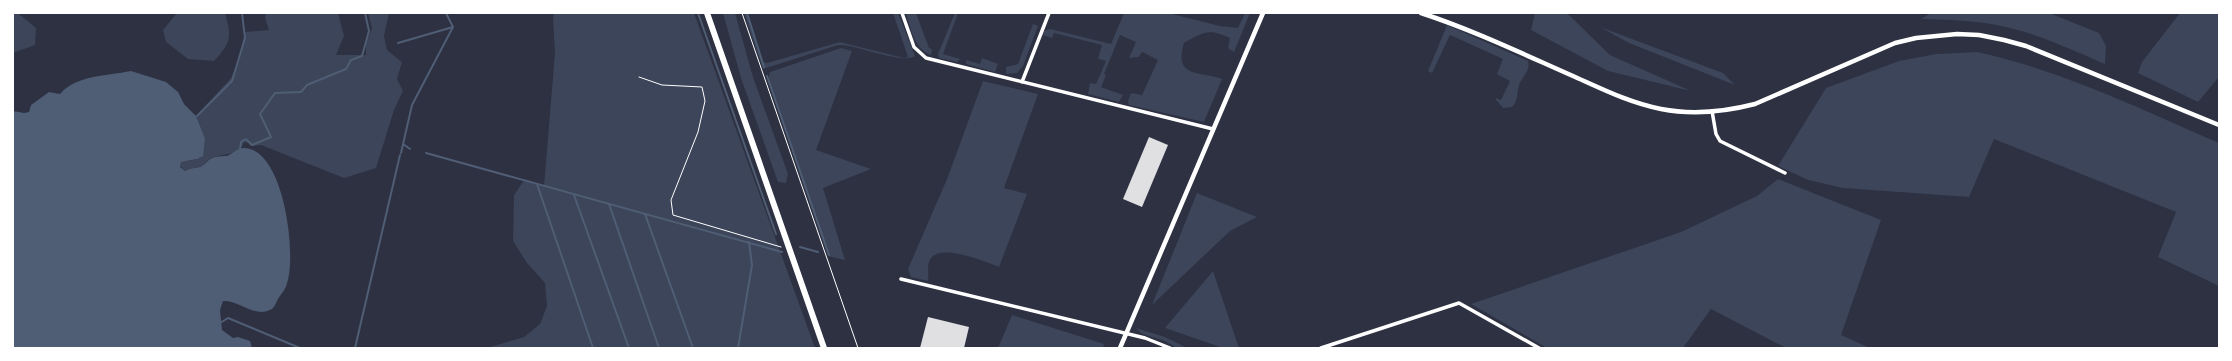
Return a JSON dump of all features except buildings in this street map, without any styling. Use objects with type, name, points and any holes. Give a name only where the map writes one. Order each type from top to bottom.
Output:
[{"type":"main road","points":[[707,13],[824,348]]},
{"type":"street","points":[[902,13],[914,47],[921,56],[932,60],[1213,129]]},
{"type":"street","points":[[1022,82],[1048,13]]},
{"type":"street","points":[[1120,348],[1176,222],[1213,129],[1263,13]]},
{"type":"street","points":[[1421,13],[1453,23],[1640,104],[1682,111],[1733,109],[1755,104],[1895,43],[1916,38],[1956,34],[1979,35],[2026,46],[2219,125]]},
{"type":"street","points":[[1712,111],[1716,134],[1720,141],[1785,173]]},
{"type":"street","points":[[901,279],[1126,334],[1170,348]]},
{"type":"street","points":[[1321,348],[1459,303],[1539,348]]},
{"type":"path","points":[[742,13],[858,348]]},
{"type":"path","points":[[639,77],[662,85],[702,87],[705,101],[698,132],[671,200],[673,215],[790,250]]},
{"type":"shaded area","points":[[13,13],[18,13],[36,28],[35,45],[13,53]]},
{"type":"shaded area","points":[[177,13],[225,13],[229,28],[227,44],[214,61],[188,59],[166,42],[163,30]]},
{"type":"shaded area","points":[[266,13],[338,13],[344,36],[336,55],[366,55],[366,44],[372,28],[368,13],[389,13],[384,36],[387,50],[402,62],[397,79],[403,91],[394,110],[376,168],[344,178],[261,145],[251,146],[244,142],[239,150],[212,158],[201,166],[185,171],[180,166],[181,162],[197,159],[205,138],[196,116],[231,78],[237,66],[245,32],[269,30],[265,18]]},
{"type":"shaded area","points":[[554,13],[694,13],[815,348],[487,348],[524,337],[540,324],[547,306],[545,283],[527,263],[513,241],[514,195],[525,179],[544,186],[555,53]]},
{"type":"shaded area","points":[[723,13],[735,13],[753,77],[788,174],[786,183],[778,182],[741,78]]},
{"type":"shaded area","points":[[744,13],[747,13],[762,62],[767,63],[840,42],[904,58],[838,45],[763,69]]},
{"type":"shaded area","points":[[893,13],[898,13],[915,56],[904,58],[908,57]]},
{"type":"shaded area","points":[[906,13],[916,13],[929,48],[932,49],[931,55],[921,48],[914,38]]},
{"type":"shaded area","points":[[955,13],[958,13],[943,54],[960,59],[957,62],[939,58],[938,54]]},
{"type":"shaded area","points":[[1124,13],[1168,13],[1220,26],[1238,28],[1245,13],[1250,13],[1234,52],[1228,48],[1230,38],[1211,32],[1197,36],[1184,43],[1182,62],[1185,68],[1197,73],[1222,79],[1204,122],[1129,105],[1128,101],[1131,93],[1142,95],[1158,60],[1142,52],[1139,57],[1129,58],[1136,42],[1120,35],[1104,74],[1106,75],[1101,87],[1123,95],[1119,102],[1088,94],[1090,83],[1096,84],[1106,61],[1098,59],[1102,45],[1054,33],[1052,38],[1043,35],[1044,31],[1050,29],[1111,44]]},
{"type":"shaded area","points":[[1535,13],[1565,13],[1569,15],[1610,55],[1691,91],[1608,71],[1531,30]]},
{"type":"shaded area","points":[[1931,13],[2049,13],[2099,33],[2106,46],[2105,64],[2054,42],[2014,29],[1971,21],[1921,19]]},
{"type":"shaded area","points":[[2180,13],[2219,13],[2219,77],[2198,102],[2138,73],[2142,62]]},
{"type":"shaded area","points":[[1033,24],[1038,26],[1023,66],[1017,73],[1006,74],[1006,67],[1018,64]]},
{"type":"shaded area","points":[[1447,25],[1528,61],[1529,64],[1527,70],[1519,85],[1516,100],[1512,107],[1503,108],[1496,100],[1496,98],[1501,100],[1510,81],[1497,74],[1503,59],[1450,35],[1432,73],[1428,71]]},
{"type":"shaded area","points":[[1600,27],[1723,73],[1735,85],[1629,43]]},
{"type":"shaded area","points":[[841,48],[852,51],[816,150],[871,169],[823,188],[845,260],[828,256],[768,80],[770,72]]},
{"type":"shaded area","points":[[1977,52],[2039,69],[2070,80],[2130,104],[2219,143],[2219,286],[2158,257],[2176,212],[1994,139],[1969,197],[1843,188],[1808,180],[1778,166],[1826,88],[1899,61],[1936,54]]},
{"type":"shaded area","points":[[982,58],[998,64],[995,72],[966,64],[966,60],[980,64]]},
{"type":"shaded area","points":[[131,71],[166,82],[178,92],[184,104],[196,116],[205,138],[203,156],[197,159],[181,162],[180,167],[185,171],[200,167],[213,158],[227,156],[243,148],[257,152],[269,165],[278,183],[284,205],[290,250],[290,269],[286,287],[272,309],[259,312],[229,301],[223,301],[220,310],[222,330],[233,338],[238,337],[250,341],[252,348],[13,348],[13,111],[24,113],[29,112],[31,105],[49,92],[60,94],[74,83],[92,77]]},
{"type":"shaded area","points":[[983,81],[1038,94],[1004,188],[1027,194],[999,267],[961,254],[941,253],[933,256],[929,262],[928,281],[911,277],[908,269],[947,179]]},
{"type":"shaded area","points":[[1778,179],[1881,220],[1841,335],[1870,348],[1786,348],[1711,309],[1683,348],[1547,348],[1471,304],[1681,232],[1757,196]]},
{"type":"shaded area","points":[[1197,193],[1257,217],[1230,231],[1152,305]]},
{"type":"shaded area","points":[[1213,271],[1239,348],[1223,348],[1165,328]]},
{"type":"shaded area","points":[[1012,315],[1104,344],[1103,348],[998,348]]},
{"type":"shaded area","points":[[1136,328],[1165,337],[1187,348],[1177,348],[1165,341],[1142,334]]},
{"type":"waterway","points":[[197,116],[232,81],[245,38],[242,13]]},
{"type":"waterway","points":[[240,149],[241,142],[246,139],[252,145],[271,137],[260,114],[275,93],[301,92],[307,85],[346,69],[351,60],[362,56],[369,31],[365,13]]},
{"type":"waterway","points":[[401,153],[412,105],[453,27],[446,13]]},
{"type":"waterway","points":[[698,13],[776,234]]},
{"type":"waterway","points":[[747,13],[764,67]]},
{"type":"waterway","points":[[398,43],[453,27]]},
{"type":"waterway","points":[[767,76],[829,255]]},
{"type":"waterway","points":[[403,144],[410,149]]},
{"type":"waterway","points":[[426,153],[782,252]]},
{"type":"waterway","points":[[355,348],[400,155]]},
{"type":"waterway","points":[[537,184],[593,348]]},
{"type":"waterway","points":[[574,195],[629,348]]},
{"type":"waterway","points":[[609,204],[659,348]]},
{"type":"waterway","points":[[645,214],[693,348]]},
{"type":"waterway","points":[[738,348],[752,265],[749,242]]},
{"type":"waterway","points":[[800,247],[818,252]]},
{"type":"waterway","points":[[220,323],[228,318],[300,348]]}]
